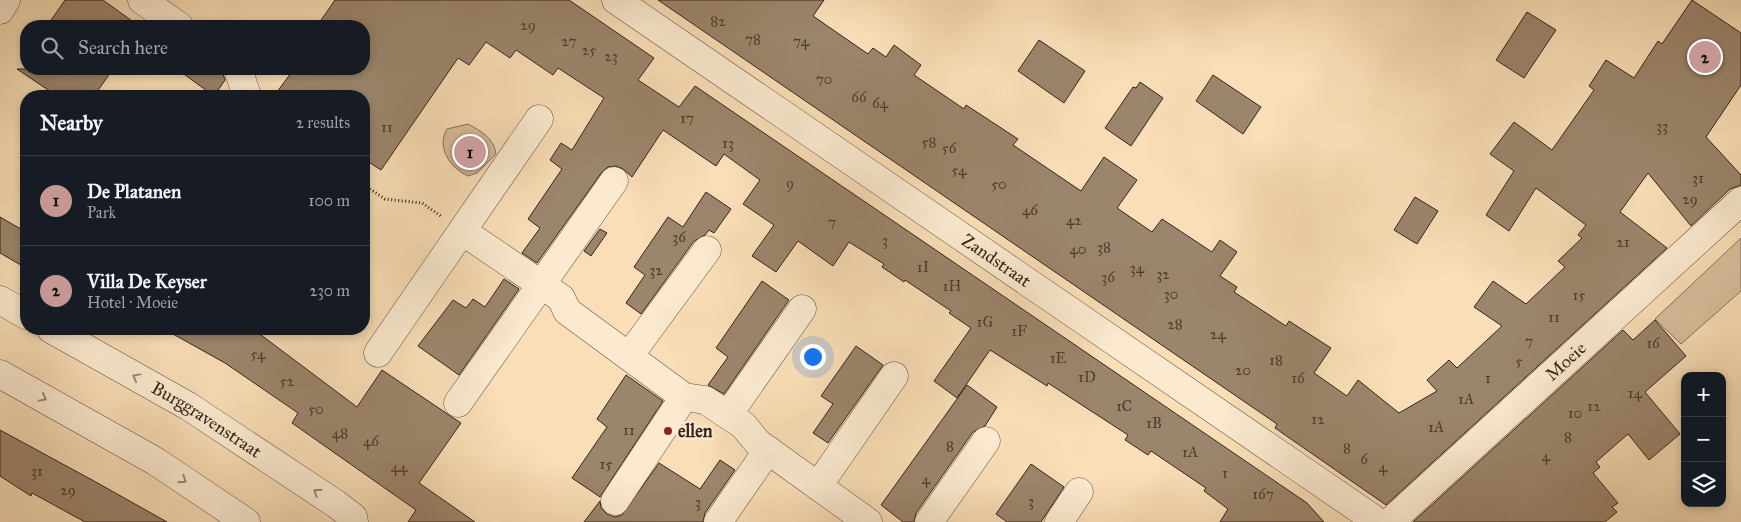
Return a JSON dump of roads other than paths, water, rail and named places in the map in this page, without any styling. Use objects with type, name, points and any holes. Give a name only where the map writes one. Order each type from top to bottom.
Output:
[{"type":"street","points":[[0,10],[6,0]]},
{"type":"street","points":[[142,0],[170,20]]},
{"type":"street","name":"Zandstraat","points":[[616,0],[1378,522]]},
{"type":"street","points":[[240,75],[245,90]]},
{"type":"street","points":[[378,353],[539,119]]},
{"type":"street","points":[[458,403],[614,181]]},
{"type":"street","name":"Moeie","points":[[1390,522],[1741,201]]},
{"type":"street","points":[[462,231],[561,298],[568,311],[684,397],[705,400],[743,425],[758,443],[868,522]]},
{"type":"street","points":[[629,356],[707,250]]},
{"type":"street","points":[[0,300],[20,312]]},
{"type":"street","points":[[728,415],[802,309]]},
{"type":"street","name":"Burggravenstraat","points":[[62,335],[188,406],[336,504],[353,518],[354,522]]},
{"type":"street","points":[[0,374],[155,461],[246,522]]},
{"type":"street","points":[[818,486],[894,376]]},
{"type":"street","points":[[614,501],[684,397]]},
{"type":"street","points":[[929,522],[986,441]]},
{"type":"street","points":[[718,522],[768,450]]},
{"type":"street","points":[[1059,522],[1079,492]]},
{"type":"place","name":"Villa De Keyser","points":[[1705,57]]},
{"type":"place","name":"De Platanen","points":[[470,152]]},
{"type":"place","name":"ellen","points":[[668,431]]}]
